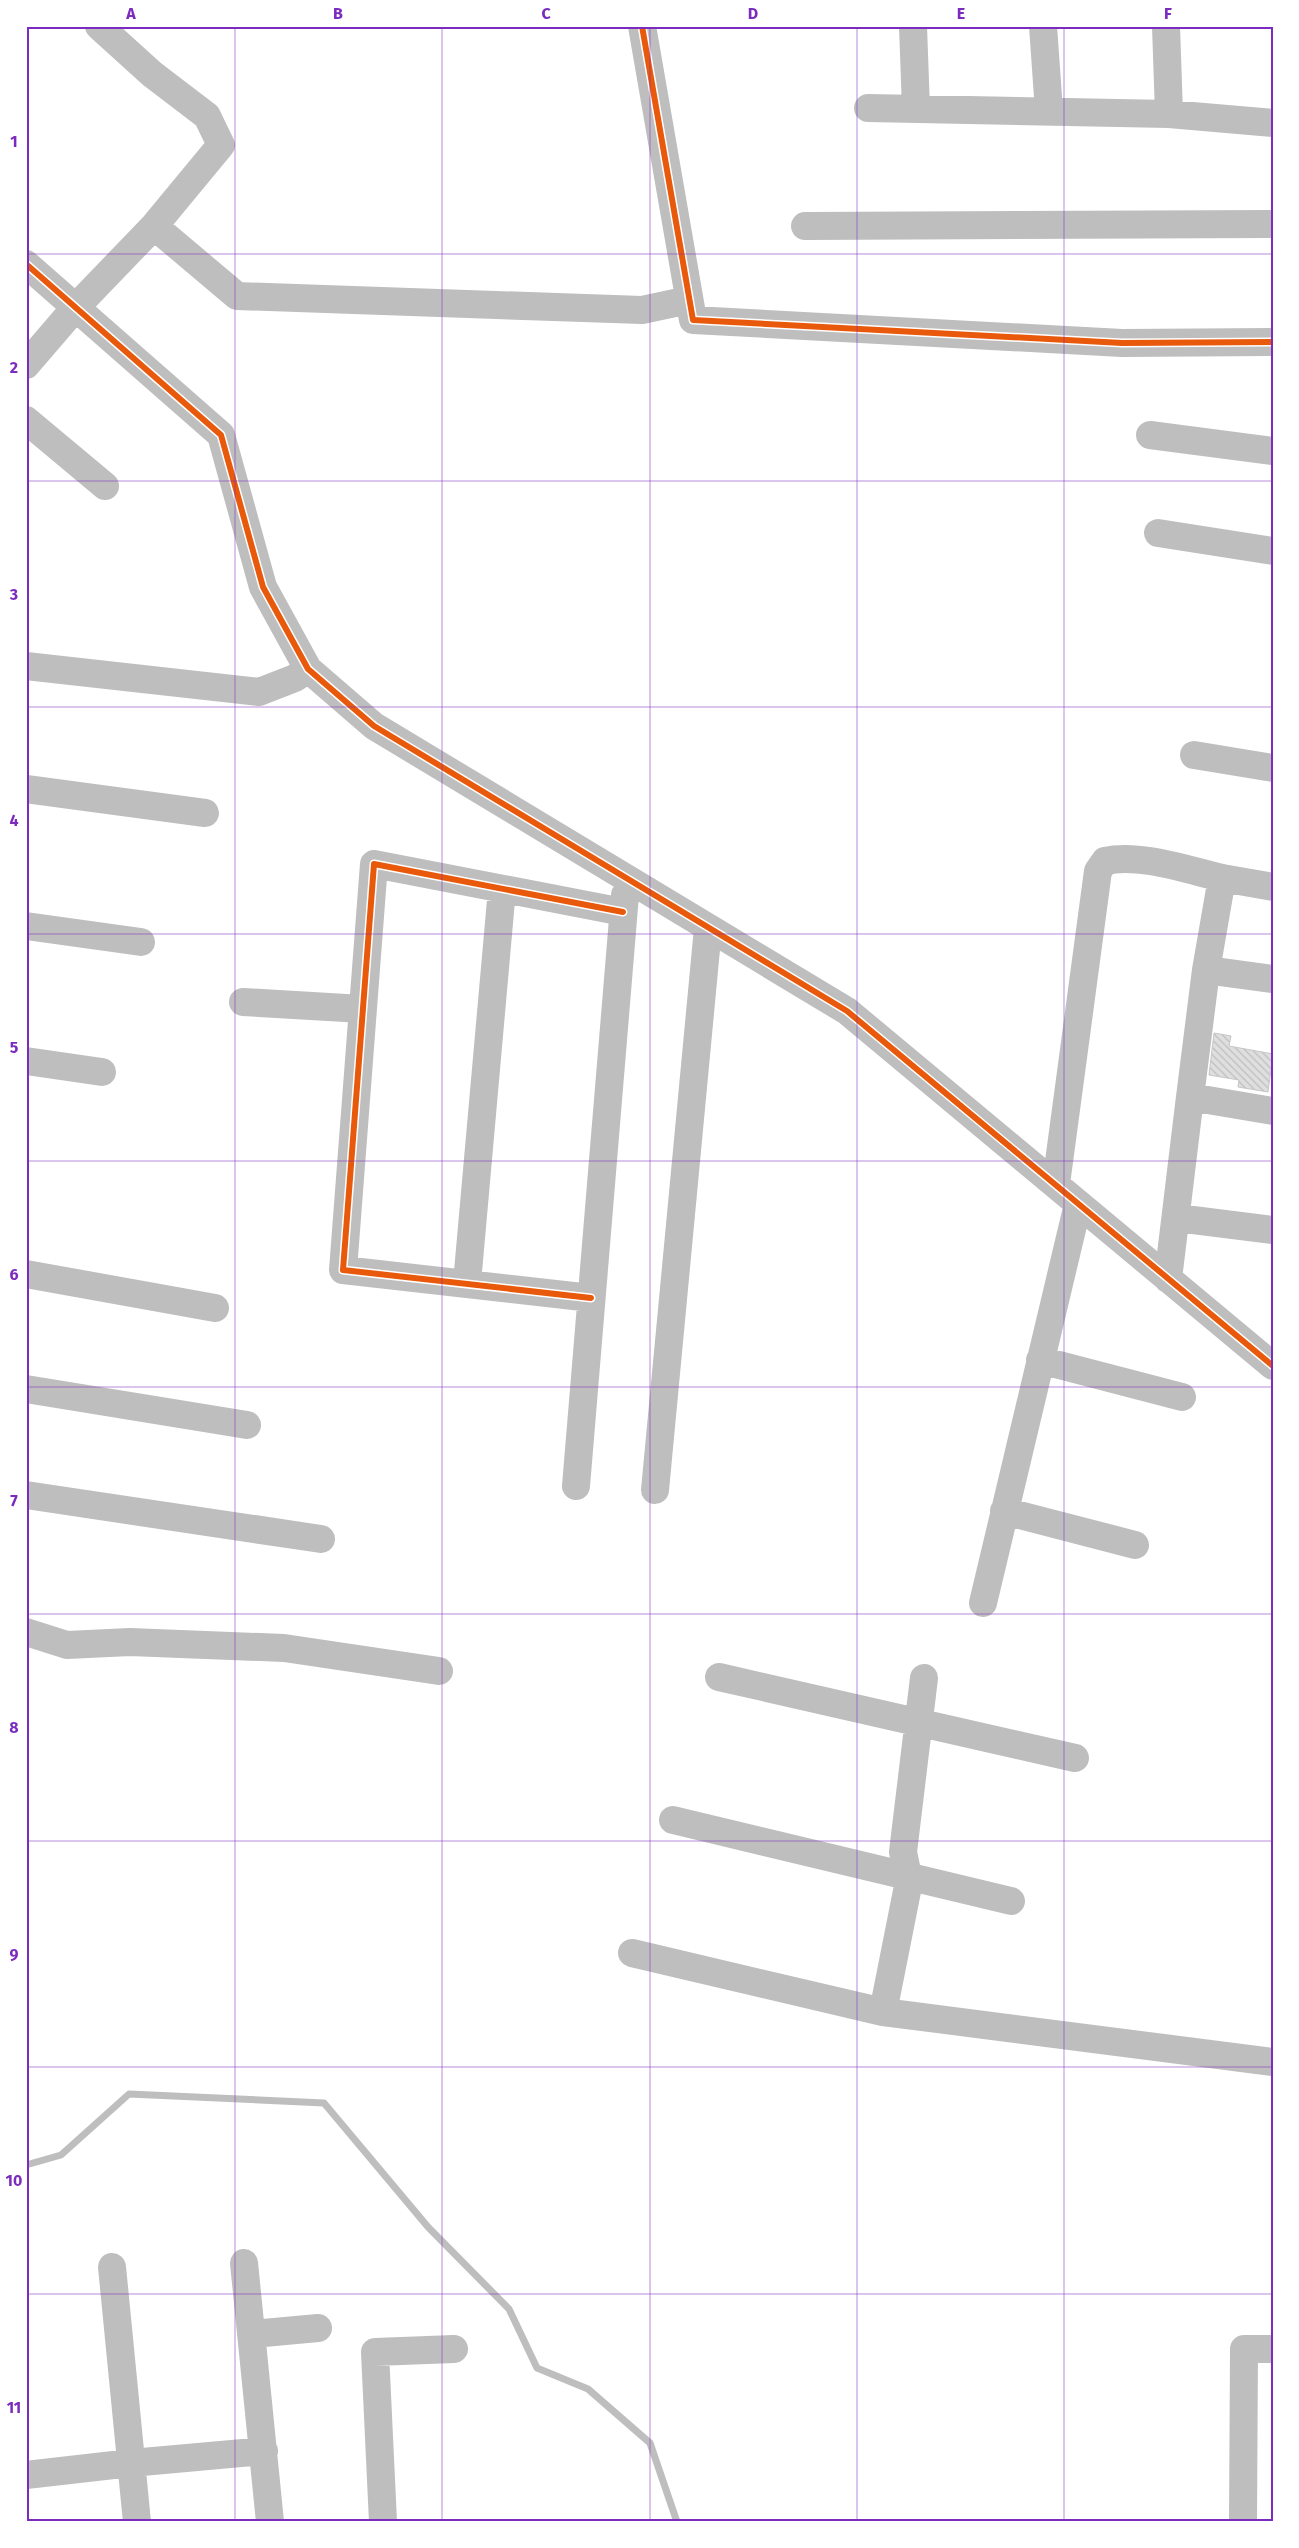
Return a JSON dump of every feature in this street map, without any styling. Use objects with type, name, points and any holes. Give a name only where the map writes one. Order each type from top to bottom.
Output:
[{"type":"street","points":[[26,365],[75,308],[154,226],[221,144],[207,116],[152,74],[100,26]]},
{"type":"street","points":[[642,26],[693,320],[1122,343],[1273,342]]},
{"type":"street","points":[[912,26],[916,109]]},
{"type":"street","points":[[1043,26],[1049,112]]},
{"type":"street","points":[[1166,26],[1169,114]]},
{"type":"street","points":[[868,108],[1169,114],[1273,123]]},
{"type":"street","points":[[805,226],[1273,224]]},
{"type":"street","points":[[154,226],[237,296],[642,310],[689,300]]},
{"type":"street","points":[[26,264],[221,435],[263,587],[301,673],[374,726],[847,1010],[1273,1366]]},
{"type":"street","points":[[26,420],[105,486]]},
{"type":"street","points":[[1150,435],[1273,451]]},
{"type":"street","points":[[1158,533],[1273,551]]},
{"type":"street","points":[[26,666],[259,692],[271,689],[301,673]]},
{"type":"street","points":[[1194,755],[1273,768]]},
{"type":"street","points":[[26,789],[205,813]]},
{"type":"street","points":[[1056,1184],[1098,871],[1105,861],[1117,858],[1146,861],[1273,887]]},
{"type":"street","points":[[591,1298],[343,1270],[374,864],[623,912]]},
{"type":"street","points":[[1168,1279],[1206,970],[1222,878]]},
{"type":"street","points":[[576,1486],[626,879]]},
{"type":"street","points":[[467,1284],[502,889]]},
{"type":"street","points":[[26,926],[141,942]]},
{"type":"street","points":[[655,1490],[708,928]]},
{"type":"street","points":[[1206,970],[1273,979]]},
{"type":"street","points":[[244,1002],[363,1009]]},
{"type":"street","points":[[26,1061],[102,1072]]},
{"type":"street","points":[[1190,1097],[1273,1111]]},
{"type":"street","points":[[982,1603],[1078,1204]]},
{"type":"street","points":[[1177,1218],[1273,1230]]},
{"type":"street","points":[[26,1274],[216,1308]]},
{"type":"street","points":[[1040,1360],[1182,1398]]},
{"type":"street","points":[[26,1389],[247,1425]]},
{"type":"street","points":[[26,1495],[321,1539]]},
{"type":"street","points":[[1004,1511],[1135,1545]]},
{"type":"street","points":[[26,1632],[67,1645],[130,1642],[284,1648],[439,1671]]},
{"type":"street","points":[[720,1677],[1075,1758]]},
{"type":"street","points":[[883,2012],[908,1877],[903,1852],[924,1678]]},
{"type":"street","points":[[674,1820],[1011,1901]]},
{"type":"street","points":[[632,1953],[883,2012],[1273,2062]]},
{"type":"street","points":[[244,2263],[270,2522]]},
{"type":"street","points":[[112,2267],[137,2522]]},
{"type":"street","points":[[252,2334],[318,2328]]},
{"type":"street","points":[[383,2522],[375,2352],[454,2348]]},
{"type":"street","points":[[1243,2522],[1244,2349],[1273,2349]]},
{"type":"street","points":[[26,2475],[264,2451]]},
{"type":"building","points":[[1214,1033],[1231,1036],[1229,1046],[1273,1054],[1268,1092],[1238,1087],[1239,1080],[1209,1075]]},
{"type":"waterway","points":[[26,2165],[61,2155],[129,2094],[324,2103],[428,2227],[509,2309],[537,2368],[588,2389],[650,2443],[677,2522]]},
{"type":"cycle path","points":[[642,26],[693,320],[1122,343],[1273,342]]},
{"type":"cycle path","points":[[26,264],[221,435],[263,587],[308,669],[374,726],[847,1011],[1273,1366]]},
{"type":"cycle path","points":[[591,1298],[343,1270],[374,864],[623,912]]}]
